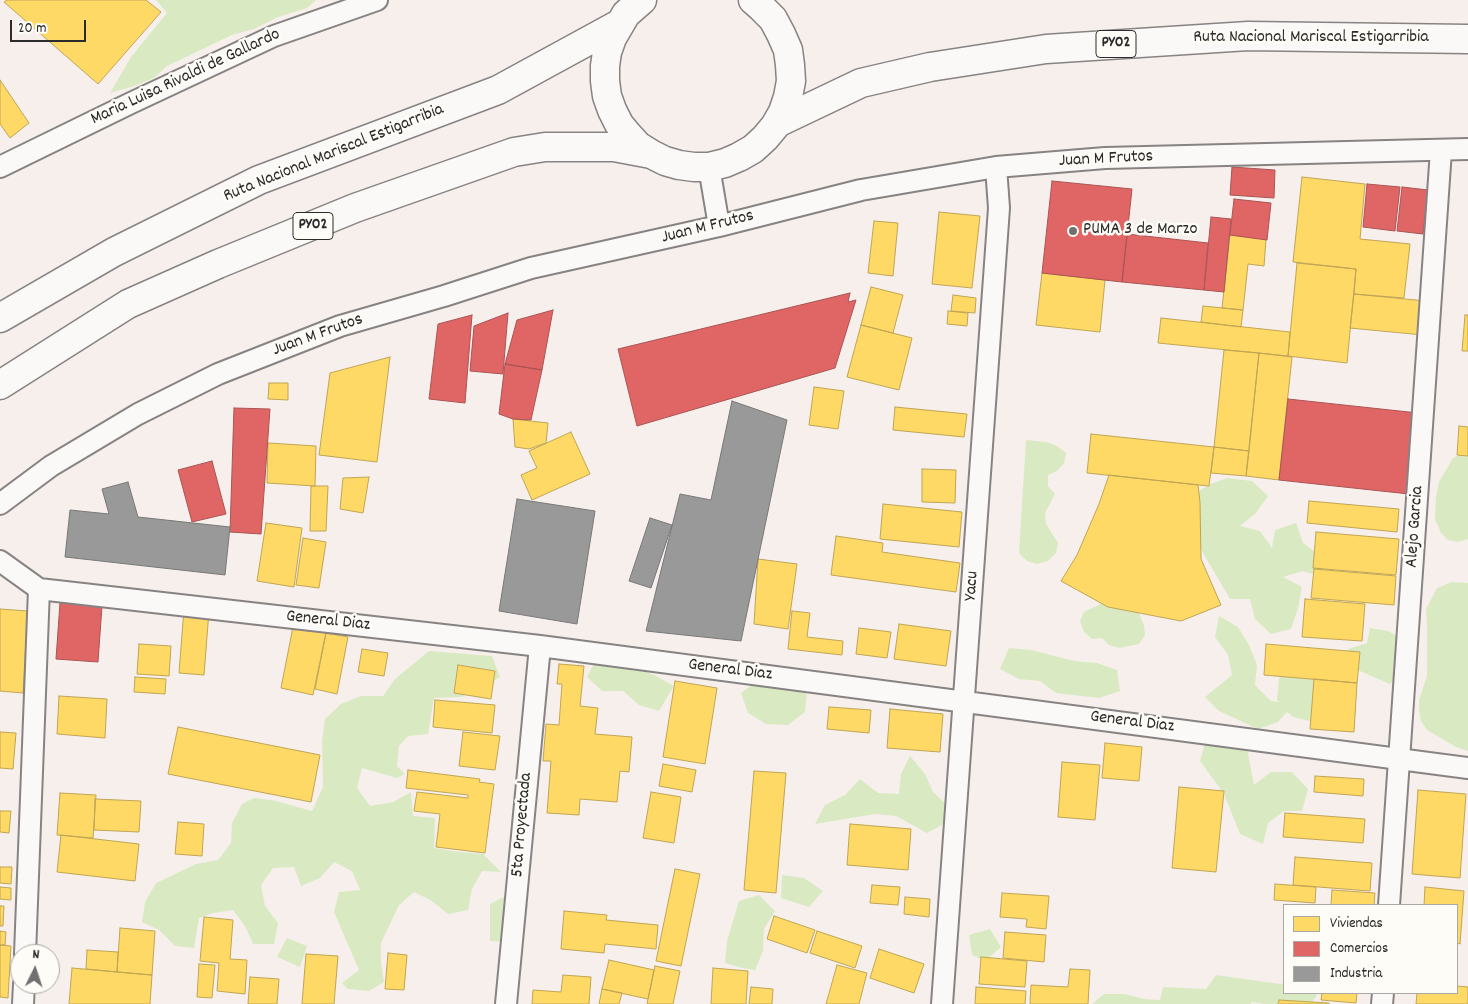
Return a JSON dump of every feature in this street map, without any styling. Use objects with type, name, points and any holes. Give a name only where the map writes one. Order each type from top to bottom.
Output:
[{"type":"highway","name":"PY02","points":[[642,0],[626,14],[612,38],[607,52],[605,81],[607,96],[619,124],[638,146],[664,161],[694,167],[709,167],[725,163],[753,149],[765,138],[783,112],[791,81],[788,50],[773,19],[753,0]]},
{"type":"highway","name":"Ruta Nacional Mariscal Estigarribia","points":[[0,318],[114,252],[259,180],[498,90],[619,24]]},
{"type":"highway","name":"Ruta Nacional Mariscal Estigarribia","points":[[777,123],[862,83],[930,67],[1046,49],[1248,36],[1468,39]]},
{"type":"highway","name":"PY02","points":[[0,385],[128,304],[218,264],[355,208],[514,152],[545,148],[614,147],[651,154]]},
{"type":"street","name":"Maria Luisa Rivaldi de Gallardo","points":[[0,166],[274,36],[377,0]]},
{"type":"street","name":"Juan M Frutos","points":[[0,504],[51,466],[138,414],[218,374],[340,326],[444,296],[531,268],[719,226],[861,190],[996,168],[1105,158],[1468,149]]},
{"type":"street","name":"Alejo Garcia","points":[[1389,904],[1441,150]]},
{"type":"street","points":[[709,167],[719,226]]},
{"type":"street","name":"Yacu","points":[[942,1004],[999,208],[996,168]]},
{"type":"street","name":"General Diaz","points":[[0,561],[39,589],[540,646],[1468,768]]},
{"type":"street","points":[[25,944],[39,589]]},
{"type":"street","name":"5ta Proyectada","points":[[506,1004],[540,646]]},
{"type":"green space","points":[[156,0],[316,0],[307,8],[278,17],[254,29],[232,35],[167,66],[154,78],[110,93],[131,57],[167,13]]},
{"type":"green space","points":[[1026,440],[1046,442],[1057,446],[1066,453],[1064,463],[1057,471],[1048,475],[1048,486],[1055,494],[1045,513],[1046,524],[1058,543],[1056,553],[1048,561],[1037,564],[1027,561],[1019,553]]},
{"type":"green space","points":[[1468,451],[1468,539],[1458,542],[1448,540],[1441,533],[1435,519],[1436,497],[1439,482],[1453,458]]},
{"type":"green space","points":[[1227,478],[1252,481],[1268,496],[1256,513],[1240,526],[1260,531],[1272,548],[1275,530],[1296,523],[1303,543],[1322,557],[1322,577],[1303,571],[1283,577],[1302,587],[1291,629],[1271,634],[1255,619],[1250,599],[1230,599],[1182,517],[1191,497],[1208,485]]},
{"type":"green space","points":[[1452,582],[1468,583],[1468,751],[1456,747],[1427,730],[1421,721],[1419,711],[1419,700],[1427,676],[1426,609],[1437,588]]},
{"type":"green space","points":[[1113,598],[1134,602],[1144,625],[1145,635],[1139,644],[1119,648],[1109,645],[1102,638],[1092,639],[1084,632],[1080,621],[1084,612]]},
{"type":"green space","points":[[1219,616],[1238,627],[1249,645],[1257,665],[1255,685],[1271,701],[1279,702],[1277,700],[1279,679],[1288,661],[1324,668],[1314,722],[1293,717],[1287,712],[1278,722],[1258,729],[1219,711],[1205,697],[1232,675],[1228,655],[1215,637]]},
{"type":"green space","points":[[1370,628],[1388,631],[1404,640],[1400,673],[1390,684],[1355,669],[1348,649],[1367,643]]},
{"type":"green space","points":[[1009,648],[1031,650],[1074,661],[1097,663],[1117,670],[1120,691],[1099,698],[1056,693],[1040,681],[1019,679],[1000,669]]},
{"type":"green space","points":[[429,651],[492,656],[500,677],[462,697],[434,698],[428,734],[408,736],[399,746],[397,766],[405,774],[397,778],[362,768],[357,788],[370,806],[393,802],[411,792],[413,816],[435,818],[434,848],[483,854],[501,872],[482,871],[472,889],[468,910],[448,914],[432,901],[414,892],[399,905],[381,943],[381,963],[384,982],[369,991],[348,989],[342,983],[359,970],[334,912],[339,892],[360,890],[352,871],[334,862],[320,878],[301,886],[294,867],[273,868],[261,885],[265,906],[278,923],[274,944],[253,944],[245,926],[233,910],[213,913],[199,918],[194,948],[175,946],[159,930],[142,922],[145,902],[156,883],[196,864],[218,860],[231,843],[232,823],[242,804],[254,798],[276,801],[312,811],[323,787],[322,741],[325,719],[341,704],[361,696],[383,696],[395,679]]},
{"type":"green space","points":[[597,658],[622,662],[654,675],[674,686],[659,711],[639,705],[623,691],[602,691],[587,677]]},
{"type":"green space","points":[[771,671],[791,676],[807,691],[805,712],[788,725],[766,724],[748,713],[741,693]]},
{"type":"green space","points":[[1206,740],[1246,743],[1254,785],[1271,772],[1292,772],[1308,789],[1302,811],[1284,811],[1268,823],[1263,844],[1240,834],[1224,794],[1200,761]]},
{"type":"green space","points":[[910,756],[925,774],[933,792],[949,807],[942,825],[927,833],[896,816],[875,814],[815,824],[825,805],[845,795],[860,779],[878,793],[899,794],[901,774]]},
{"type":"green space","points":[[782,875],[804,878],[823,891],[809,907],[781,898]]},
{"type":"green space","points":[[508,895],[528,905],[525,925],[511,942],[490,941],[490,904]]},
{"type":"green space","points":[[759,895],[775,911],[764,929],[763,951],[755,970],[725,963],[727,941],[739,901]]},
{"type":"green space","points":[[990,929],[1001,947],[985,961],[972,955],[969,935]]},
{"type":"green space","points":[[287,938],[307,946],[300,967],[277,957]]},
{"type":"green space","points":[[1216,975],[1283,983],[1283,994],[1317,994],[1311,1004],[1264,1004],[1252,1002],[1251,1004],[1092,1004],[1104,994],[1125,994],[1143,999],[1160,1000],[1163,987],[1206,989]]},
{"type":"building: Viviendas","points":[[7,0],[146,0],[161,12],[98,84],[4,2]]},
{"type":"building: Viviendas","points":[[0,80],[29,123],[10,138],[0,124]]},
{"type":"building: Viviendas","points":[[1302,177],[1365,184],[1360,239],[1410,244],[1404,298],[1354,294],[1356,269],[1293,262]]},
{"type":"building: Viviendas","points":[[939,212],[980,216],[972,288],[932,284]]},
{"type":"building: Viviendas","points":[[874,221],[898,223],[893,276],[868,273]]},
{"type":"building: Viviendas","points":[[1230,235],[1266,239],[1264,266],[1248,264],[1243,310],[1222,308]]},
{"type":"building: Viviendas","points":[[1297,263],[1356,269],[1347,363],[1288,356]]},
{"type":"building: Viviendas","points":[[1042,273],[1105,280],[1100,332],[1036,325]]},
{"type":"building: Viviendas","points":[[871,287],[903,295],[893,333],[861,325]]},
{"type":"building: Viviendas","points":[[1354,294],[1426,301],[1423,335],[1350,328]]},
{"type":"building: Viviendas","points":[[953,295],[976,298],[975,313],[951,311]]},
{"type":"building: Viviendas","points":[[1203,306],[1243,310],[1241,327],[1201,322]]},
{"type":"building: Viviendas","points":[[948,311],[968,313],[967,326],[947,324]]},
{"type":"building: Viviendas","points":[[1465,315],[1468,315],[1468,351],[1462,351]]},
{"type":"building: Viviendas","points":[[1161,318],[1290,332],[1288,356],[1158,343]]},
{"type":"building: Viviendas","points":[[861,325],[912,338],[899,390],[847,377]]},
{"type":"building: Viviendas","points":[[1224,350],[1259,353],[1249,451],[1214,447]]},
{"type":"building: Viviendas","points":[[1259,353],[1292,357],[1279,480],[1246,476]]},
{"type":"building: Viviendas","points":[[390,357],[377,462],[319,455],[330,373]]},
{"type":"building: Viviendas","points":[[269,383],[288,383],[288,400],[268,399]]},
{"type":"building: Viviendas","points":[[814,387],[844,391],[838,429],[809,425]]},
{"type":"building: Viviendas","points":[[895,407],[967,414],[964,437],[893,430]]},
{"type":"building: Viviendas","points":[[513,419],[548,423],[546,443],[529,449],[515,447]]},
{"type":"building: Viviendas","points":[[1459,426],[1468,427],[1468,456],[1457,455]]},
{"type":"building: Viviendas","points":[[571,432],[590,474],[532,500],[521,475],[537,468],[529,451]]},
{"type":"building: Viviendas","points":[[1091,434],[1214,447],[1209,486],[1087,473]]},
{"type":"building: Viviendas","points":[[268,443],[316,446],[315,486],[267,483]]},
{"type":"building: Viviendas","points":[[1214,447],[1249,451],[1246,476],[1211,473]]},
{"type":"building: Viviendas","points":[[922,469],[956,470],[955,503],[922,502]]},
{"type":"building: Viviendas","points":[[1109,475],[1198,485],[1201,559],[1221,605],[1181,621],[1108,607],[1061,581],[1077,555]]},
{"type":"building: Viviendas","points":[[369,477],[363,513],[340,509],[343,478]]},
{"type":"building: Viviendas","points":[[311,486],[328,486],[326,531],[310,531]]},
{"type":"building: Viviendas","points":[[1309,501],[1399,509],[1397,532],[1307,523]]},
{"type":"building: Viviendas","points":[[883,504],[962,512],[959,547],[880,539]]},
{"type":"building: Viviendas","points":[[266,523],[302,528],[294,587],[257,581]]},
{"type":"building: Viviendas","points":[[1316,532],[1399,539],[1396,575],[1313,568]]},
{"type":"building: Viviendas","points":[[836,536],[883,543],[882,552],[960,563],[956,592],[831,575]]},
{"type":"building: Viviendas","points":[[303,538],[326,542],[319,588],[296,585]]},
{"type":"building: Viviendas","points":[[758,559],[797,564],[788,629],[754,624]]},
{"type":"building: Viviendas","points":[[1314,569],[1396,576],[1394,605],[1311,598]]},
{"type":"building: Viviendas","points":[[1305,599],[1365,604],[1362,641],[1302,637]]},
{"type":"building: Viviendas","points":[[0,609],[28,611],[23,693],[0,691]]},
{"type":"building: Viviendas","points":[[184,609],[209,611],[204,675],[179,673]]},
{"type":"building: Viviendas","points":[[792,611],[810,613],[807,637],[843,641],[842,655],[788,649]]},
{"type":"building: Viviendas","points":[[899,624],[951,631],[946,666],[894,659]]},
{"type":"building: Viviendas","points":[[293,627],[326,633],[313,695],[281,688]]},
{"type":"building: Viviendas","points":[[859,628],[891,632],[887,658],[856,654]]},
{"type":"building: Viviendas","points":[[326,633],[348,637],[337,694],[315,689]]},
{"type":"building: Viviendas","points":[[139,644],[171,646],[169,676],[137,674]]},
{"type":"building: Viviendas","points":[[1266,644],[1360,652],[1357,683],[1264,675]]},
{"type":"building: Viviendas","points":[[362,649],[388,653],[384,676],[358,672]]},
{"type":"building: Viviendas","points":[[559,664],[584,666],[580,706],[598,708],[595,734],[632,737],[629,772],[620,771],[617,802],[580,799],[579,815],[547,813],[551,761],[543,761],[546,724],[559,725],[562,684],[557,684]]},
{"type":"building: Viviendas","points":[[458,665],[495,671],[491,699],[454,693]]},
{"type":"building: Viviendas","points":[[135,677],[166,679],[165,694],[134,692]]},
{"type":"building: Viviendas","points":[[1314,679],[1357,683],[1354,732],[1310,729]]},
{"type":"building: Viviendas","points":[[675,681],[717,688],[705,764],[663,757]]},
{"type":"building: Viviendas","points":[[59,696],[107,699],[105,738],[57,734]]},
{"type":"building: Viviendas","points":[[435,700],[495,705],[492,733],[433,727]]},
{"type":"building: Viviendas","points":[[829,707],[871,710],[869,733],[827,729]]},
{"type":"building: Viviendas","points":[[890,709],[943,714],[940,752],[887,748]]},
{"type":"building: Viviendas","points":[[178,727],[320,755],[311,802],[168,774]]},
{"type":"building: Viviendas","points":[[0,732],[16,733],[13,769],[0,768]]},
{"type":"building: Viviendas","points":[[463,732],[500,736],[495,770],[459,766]]},
{"type":"building: Viviendas","points":[[1105,743],[1142,747],[1139,781],[1102,778]]},
{"type":"building: Viviendas","points":[[1062,762],[1100,765],[1095,820],[1058,817]]},
{"type":"building: Viviendas","points":[[663,764],[696,770],[692,792],[659,786]]},
{"type":"building: Viviendas","points":[[408,770],[480,779],[479,782],[494,784],[485,853],[436,847],[440,814],[414,811],[417,792],[468,798],[468,795],[406,788]]},
{"type":"building: Viviendas","points":[[754,771],[786,773],[776,893],[744,890]]},
{"type":"building: Viviendas","points":[[1315,776],[1364,779],[1363,796],[1314,792]]},
{"type":"building: Viviendas","points":[[1179,787],[1224,791],[1216,872],[1172,868]]},
{"type":"building: Viviendas","points":[[1418,790],[1466,794],[1460,878],[1412,874]]},
{"type":"building: Viviendas","points":[[651,792],[681,797],[674,843],[643,838]]},
{"type":"building: Viviendas","points":[[60,793],[96,795],[93,838],[57,835]]},
{"type":"building: Viviendas","points":[[95,799],[141,801],[139,832],[94,830]]},
{"type":"building: Viviendas","points":[[0,811],[11,811],[9,833],[0,832]]},
{"type":"building: Viviendas","points":[[1285,813],[1365,819],[1363,843],[1283,837]]},
{"type":"building: Viviendas","points":[[178,822],[204,824],[202,856],[175,854]]},
{"type":"building: Viviendas","points":[[850,824],[911,829],[908,870],[847,865]]},
{"type":"building: Viviendas","points":[[61,835],[139,844],[135,881],[57,872]]},
{"type":"building: Viviendas","points":[[1295,857],[1372,863],[1370,891],[1293,885]]},
{"type":"building: Viviendas","points":[[0,867],[12,867],[11,884],[0,883]]},
{"type":"building: Viviendas","points":[[675,869],[700,874],[681,966],[656,961]]},
{"type":"building: Viviendas","points":[[1275,884],[1316,887],[1315,903],[1274,900]]},
{"type":"building: Viviendas","points":[[872,885],[900,887],[898,905],[870,903]]},
{"type":"building: Viviendas","points":[[0,887],[11,888],[11,900],[0,899]]},
{"type":"building: Viviendas","points":[[1425,887],[1464,891],[1460,944],[1458,943],[1458,904],[1424,904]]},
{"type":"building: Viviendas","points":[[1332,890],[1375,893],[1374,904],[1331,904]]},
{"type":"building: Viviendas","points":[[1002,893],[1049,896],[1046,929],[1026,927],[1027,919],[1000,917]]},
{"type":"building: Viviendas","points":[[905,897],[930,899],[929,917],[904,914]]},
{"type":"building: Viviendas","points":[[0,906],[4,906],[3,926],[0,926]]},
{"type":"building: Viviendas","points":[[564,911],[607,915],[606,920],[658,925],[656,949],[605,944],[604,953],[561,949]]},
{"type":"building: Viviendas","points":[[774,916],[815,930],[807,953],[767,939]]},
{"type":"building: Viviendas","points":[[204,917],[233,920],[230,959],[247,960],[245,994],[217,991],[219,963],[200,961]]},
{"type":"building: Viviendas","points":[[120,928],[155,931],[152,975],[117,972]]},
{"type":"building: Viviendas","points":[[0,931],[6,932],[5,945],[0,945]]},
{"type":"building: Viviendas","points":[[817,931],[862,946],[855,968],[810,953]]},
{"type":"building: Viviendas","points":[[1005,932],[1046,935],[1044,962],[1003,958]]},
{"type":"building: Viviendas","points":[[0,945],[10,946],[8,998],[0,997]]},
{"type":"building: Viviendas","points":[[879,949],[924,964],[914,993],[870,978]]},
{"type":"building: Viviendas","points":[[87,950],[118,952],[117,972],[86,969]]},
{"type":"building: Viviendas","points":[[388,953],[407,955],[404,990],[385,989]]},
{"type":"building: Viviendas","points":[[306,954],[338,956],[334,1004],[302,1004]]},
{"type":"building: Viviendas","points":[[981,957],[1027,961],[1025,987],[979,984]]},
{"type":"building: Viviendas","points":[[609,960],[654,970],[648,999],[602,989]]},
{"type":"building: Viviendas","points":[[199,964],[215,965],[212,998],[197,997]]},
{"type":"building: Viviendas","points":[[837,965],[867,973],[859,1004],[826,1004]]},
{"type":"building: Viviendas","points":[[655,966],[680,971],[673,1004],[647,1004]]},
{"type":"building: Viviendas","points":[[72,968],[152,975],[150,1004],[69,1004]]},
{"type":"building: Viviendas","points":[[713,968],[748,971],[746,1004],[711,1004]]},
{"type":"building: Viviendas","points":[[1070,969],[1090,970],[1088,1004],[1030,1004],[1031,985],[1068,987]]},
{"type":"building: Viviendas","points":[[563,975],[591,977],[589,1004],[532,1004],[533,990],[561,992]]},
{"type":"building: Viviendas","points":[[250,977],[279,979],[277,1004],[248,1004]]},
{"type":"building: Viviendas","points":[[1458,986],[1468,987],[1468,1004],[1416,1004],[1417,994],[1458,994]]},
{"type":"building: Viviendas","points":[[751,987],[773,989],[772,1004],[749,1004]]},
{"type":"building: Viviendas","points":[[976,987],[1026,991],[1025,1004],[975,1004]]},
{"type":"building: Viviendas","points":[[602,989],[622,993],[619,1004],[599,1004]]},
{"type":"building: Viviendas","points":[[1322,994],[1357,994],[1356,1003],[1321,1000]]},
{"type":"building: Viviendas","points":[[1279,1000],[1329,1003],[1329,1004],[1278,1004]]},
{"type":"building: Comercios","points":[[1232,167],[1275,170],[1274,198],[1230,195]]},
{"type":"building: Comercios","points":[[1052,181],[1132,189],[1122,282],[1042,273]]},
{"type":"building: Comercios","points":[[1367,184],[1400,187],[1395,231],[1363,227]]},
{"type":"building: Comercios","points":[[1402,187],[1428,190],[1423,234],[1397,231]]},
{"type":"building: Comercios","points":[[1234,199],[1271,203],[1267,240],[1230,235]]},
{"type":"building: Comercios","points":[[1211,217],[1231,219],[1224,292],[1204,290]]},
{"type":"building: Comercios","points":[[1127,234],[1208,243],[1204,290],[1122,282]]},
{"type":"building: Comercios","points":[[850,293],[848,302],[856,300],[835,368],[637,426],[618,349]]},
{"type":"building: Comercios","points":[[553,310],[542,370],[505,364],[517,320]]},
{"type":"building: Comercios","points":[[508,313],[503,374],[470,371],[474,326]]},
{"type":"building: Comercios","points":[[472,315],[465,403],[429,399],[438,324]]},
{"type":"building: Comercios","points":[[505,364],[542,370],[531,420],[513,419],[499,414]]},
{"type":"building: Comercios","points":[[1288,399],[1418,413],[1409,494],[1279,480]]},
{"type":"building: Comercios","points":[[234,408],[270,409],[261,534],[230,532]]},
{"type":"building: Comercios","points":[[212,461],[226,514],[192,522],[178,470]]},
{"type":"building: Comercios","points":[[60,603],[102,606],[98,662],[56,659]]},
{"type":"building: Industria","points":[[732,401],[787,420],[741,641],[646,631],[680,494],[711,500]]},
{"type":"building: Industria","points":[[128,482],[138,517],[230,527],[225,575],[65,557],[70,510],[109,514],[102,489]]},
{"type":"building: Industria","points":[[517,499],[595,511],[577,624],[499,611]]},
{"type":"building: Industria","points":[[650,518],[672,525],[651,588],[629,581]]},
{"type":"place","name":"PUMA 3 de Marzo","points":[[1073,231]]}]
